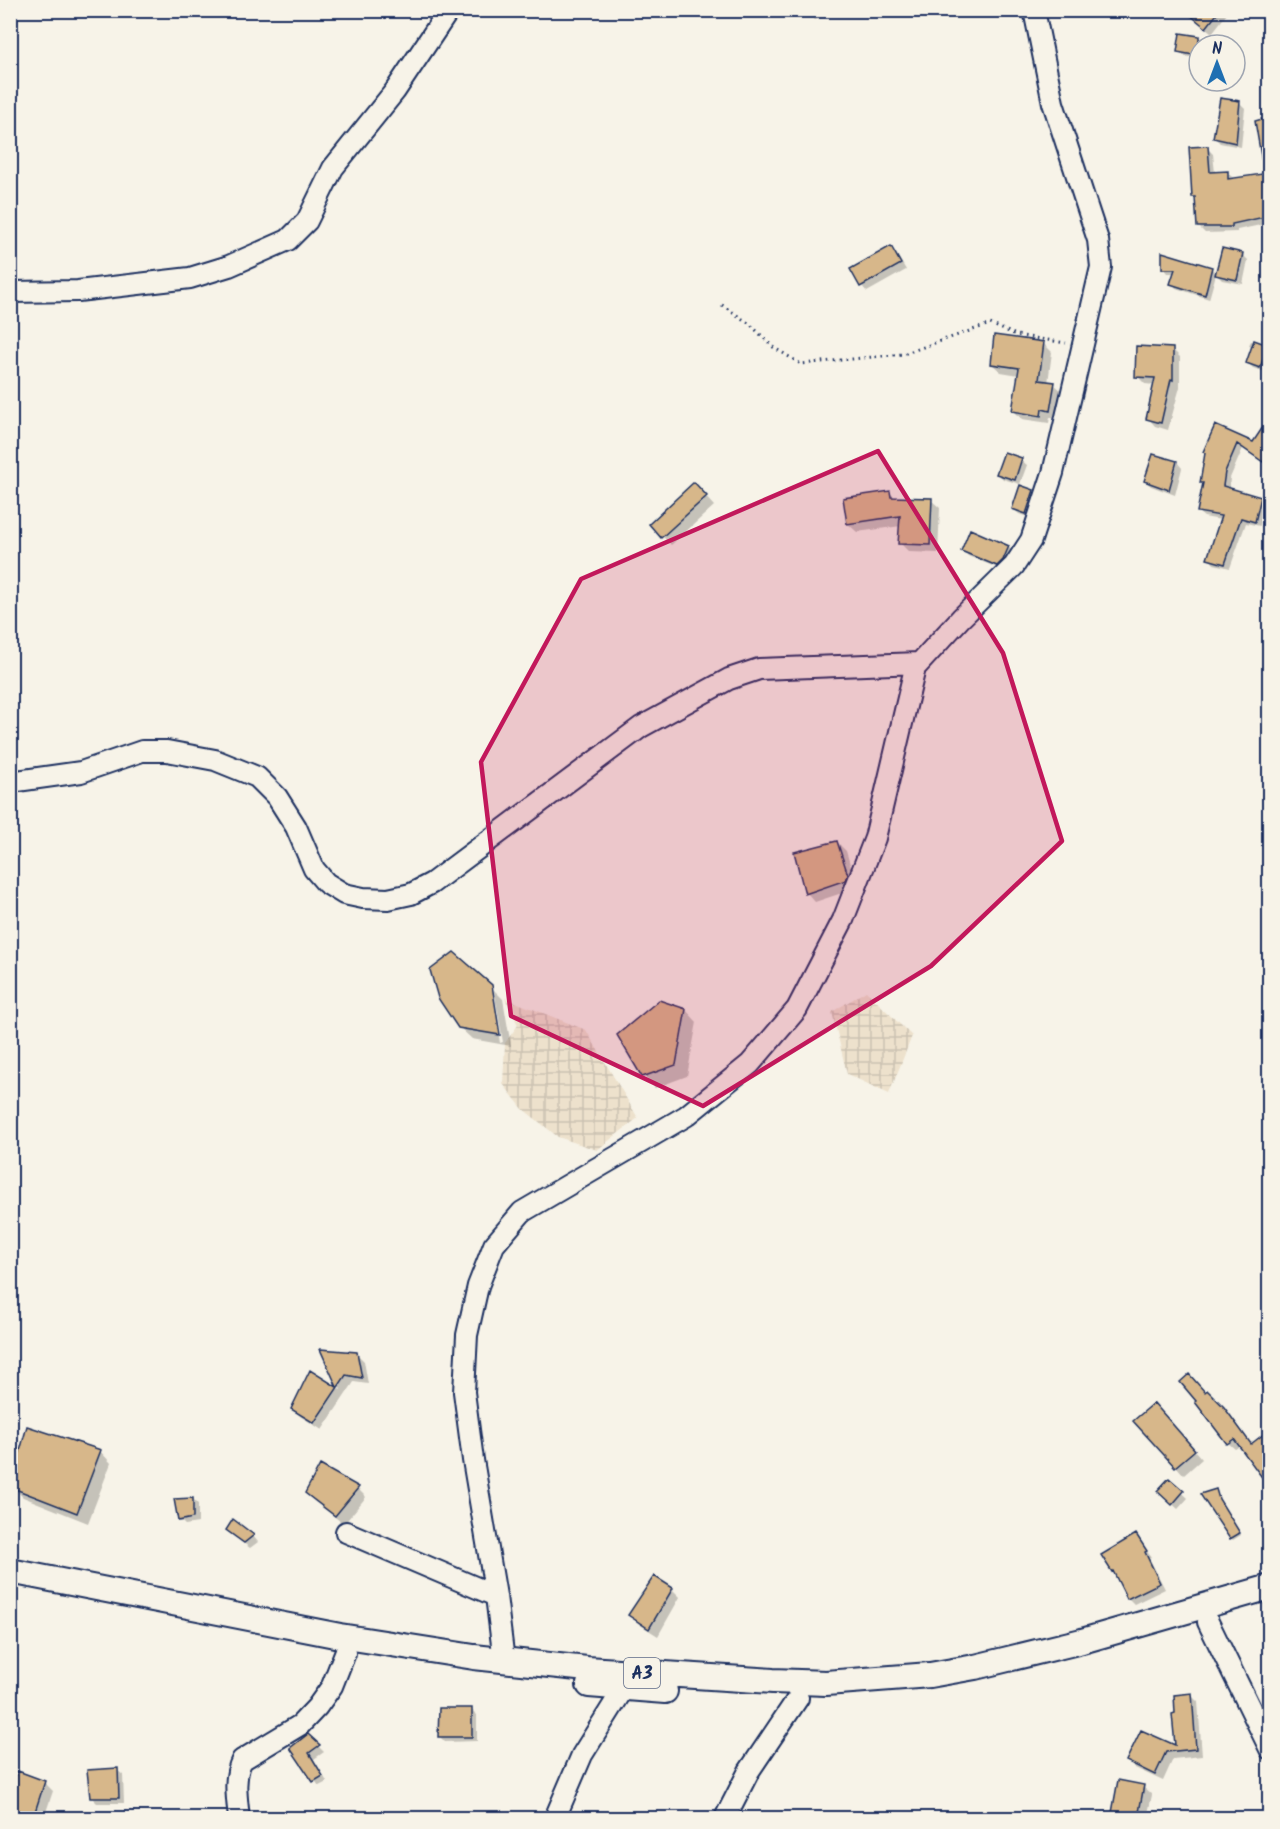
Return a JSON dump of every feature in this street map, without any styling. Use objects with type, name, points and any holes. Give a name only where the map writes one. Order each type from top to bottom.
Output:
[{"type":"main road","name":"A3","points":[[10,1571],[340,1636],[628,1680],[827,1699],[877,1696],[979,1683],[1087,1657],[1269,1604]]},
{"type":"main road","name":"A3","points":[[10,1587],[345,1653],[472,1673],[628,1680],[826,1683],[930,1675],[975,1667],[1050,1649],[1269,1587]]},
{"type":"street","points":[[10,292],[78,291],[190,278],[229,266],[288,240],[307,221],[333,168],[395,91],[449,10]]},
{"type":"street","points":[[504,1661],[464,1392],[467,1335],[478,1286],[494,1245],[522,1212],[686,1116],[750,1064],[796,1009],[843,920],[875,838],[915,668],[961,618],[1014,566],[1031,540],[1053,473],[1101,267],[1098,240],[1053,103],[1034,10]]},
{"type":"street","points":[[10,782],[81,772],[141,751],[167,751],[215,760],[257,777],[277,797],[296,827],[314,869],[326,883],[344,894],[363,898],[388,899],[411,894],[432,883],[641,727],[729,679],[759,669],[919,663]]},
{"type":"street","points":[[346,1532],[496,1596]]},
{"type":"street","points":[[1208,1622],[1269,1749]]},
{"type":"street","points":[[239,1818],[236,1788],[237,1770],[242,1760],[300,1725],[332,1686],[345,1653]]},
{"type":"street","points":[[555,1818],[582,1755],[628,1680]]},
{"type":"street","points":[[725,1818],[749,1771],[798,1698]]},
{"type":"path","points":[[722,305],[750,324],[773,347],[801,364],[903,354],[990,324],[1016,335],[1083,346]]},
{"type":"highlighted area","points":[[878,451],[1003,653],[1062,841],[931,966],[703,1106],[511,1016],[481,762],[581,579]]},
{"type":"shaded area","points":[[866,991],[912,1036],[889,1094],[847,1074],[832,1012]]},
{"type":"shaded area","points":[[505,998],[586,1030],[638,1118],[597,1150],[558,1137],[523,1109],[503,1084],[505,1043],[518,1025]]},
{"type":"building","points":[[1184,10],[1220,10],[1206,28]]},
{"type":"building","points":[[1180,33],[1187,34],[1187,54],[1177,52]]},
{"type":"building","points":[[1220,98],[1240,101],[1236,143],[1213,138]]},
{"type":"building","points":[[1269,117],[1269,167],[1263,168],[1255,121]]},
{"type":"building","points":[[1208,146],[1210,172],[1228,171],[1228,179],[1269,173],[1269,216],[1232,224],[1232,227],[1197,227],[1195,197],[1192,197],[1189,147]]},
{"type":"building","points":[[891,246],[901,264],[860,287],[850,269]]},
{"type":"building","points":[[1222,248],[1243,253],[1237,280],[1215,275]]},
{"type":"building","points":[[1162,252],[1212,267],[1205,295],[1170,284],[1175,269],[1162,269]]},
{"type":"building","points":[[994,335],[1044,342],[1039,380],[1055,382],[1050,411],[1042,409],[1041,416],[1012,411],[1019,368],[991,364]]},
{"type":"building","points":[[1254,340],[1268,345],[1260,368],[1246,363]]},
{"type":"building","points":[[1136,346],[1173,348],[1173,380],[1171,379],[1161,423],[1146,419],[1155,378],[1135,377]]},
{"type":"building","points":[[1269,418],[1269,454],[1263,462],[1237,444],[1225,472],[1223,486],[1261,497],[1255,522],[1241,518],[1225,564],[1207,559],[1221,516],[1197,512],[1203,483],[1200,483],[1205,453],[1203,452],[1215,425],[1253,442]]},
{"type":"building","points":[[1004,452],[1022,458],[1015,480],[996,474]]},
{"type":"building","points":[[1153,454],[1177,461],[1169,490],[1144,481]]},
{"type":"building","points":[[694,482],[707,496],[661,538],[649,524]]},
{"type":"building","points":[[1020,485],[1034,490],[1026,514],[1012,509]]},
{"type":"building","points":[[890,491],[891,497],[932,498],[930,545],[898,544],[900,516],[847,524],[843,498]]},
{"type":"building","points":[[970,529],[1009,546],[1003,560],[997,566],[961,551]]},
{"type":"building","points":[[837,841],[848,875],[846,880],[805,894],[794,852]]},
{"type":"building","points":[[454,952],[492,985],[500,1035],[458,1028],[438,998],[430,970]]},
{"type":"building","points":[[659,1000],[686,1009],[676,1065],[642,1077],[617,1035]]},
{"type":"building","points":[[320,1349],[357,1352],[362,1378],[346,1375],[314,1423],[291,1409],[310,1370],[337,1387]]},
{"type":"building","points":[[1189,1374],[1205,1392],[1207,1390],[1224,1407],[1251,1444],[1269,1430],[1269,1487],[1234,1439],[1227,1444],[1180,1382]]},
{"type":"building","points":[[1154,1403],[1195,1450],[1175,1467],[1133,1421]]},
{"type":"building","points":[[27,1426],[101,1450],[77,1513],[10,1487]]},
{"type":"building","points":[[320,1465],[359,1487],[335,1516],[305,1493]]},
{"type":"building","points":[[1169,1478],[1184,1491],[1172,1505],[1157,1491]]},
{"type":"building","points":[[1216,1489],[1219,1499],[1240,1533],[1230,1539],[1200,1494]]},
{"type":"building","points":[[193,1498],[193,1518],[178,1521],[174,1499]]},
{"type":"building","points":[[233,1519],[254,1535],[244,1543],[226,1530]]},
{"type":"building","points":[[1136,1534],[1147,1551],[1145,1552],[1160,1583],[1127,1599],[1113,1571],[1101,1555]]},
{"type":"building","points":[[654,1576],[673,1588],[649,1629],[628,1615]]},
{"type":"building","points":[[1192,1693],[1196,1749],[1166,1752],[1155,1775],[1126,1761],[1141,1730],[1175,1745],[1172,1714],[1175,1713],[1174,1695]]},
{"type":"building","points":[[439,1708],[472,1708],[472,1737],[438,1737]]},
{"type":"building","points":[[308,1734],[320,1745],[309,1753],[323,1776],[313,1782],[290,1748]]},
{"type":"building","points":[[118,1768],[119,1798],[90,1798],[87,1770]]},
{"type":"building","points":[[18,1771],[45,1781],[33,1818],[10,1818],[10,1792]]},
{"type":"building","points":[[1118,1780],[1144,1785],[1138,1818],[1111,1818]]}]
